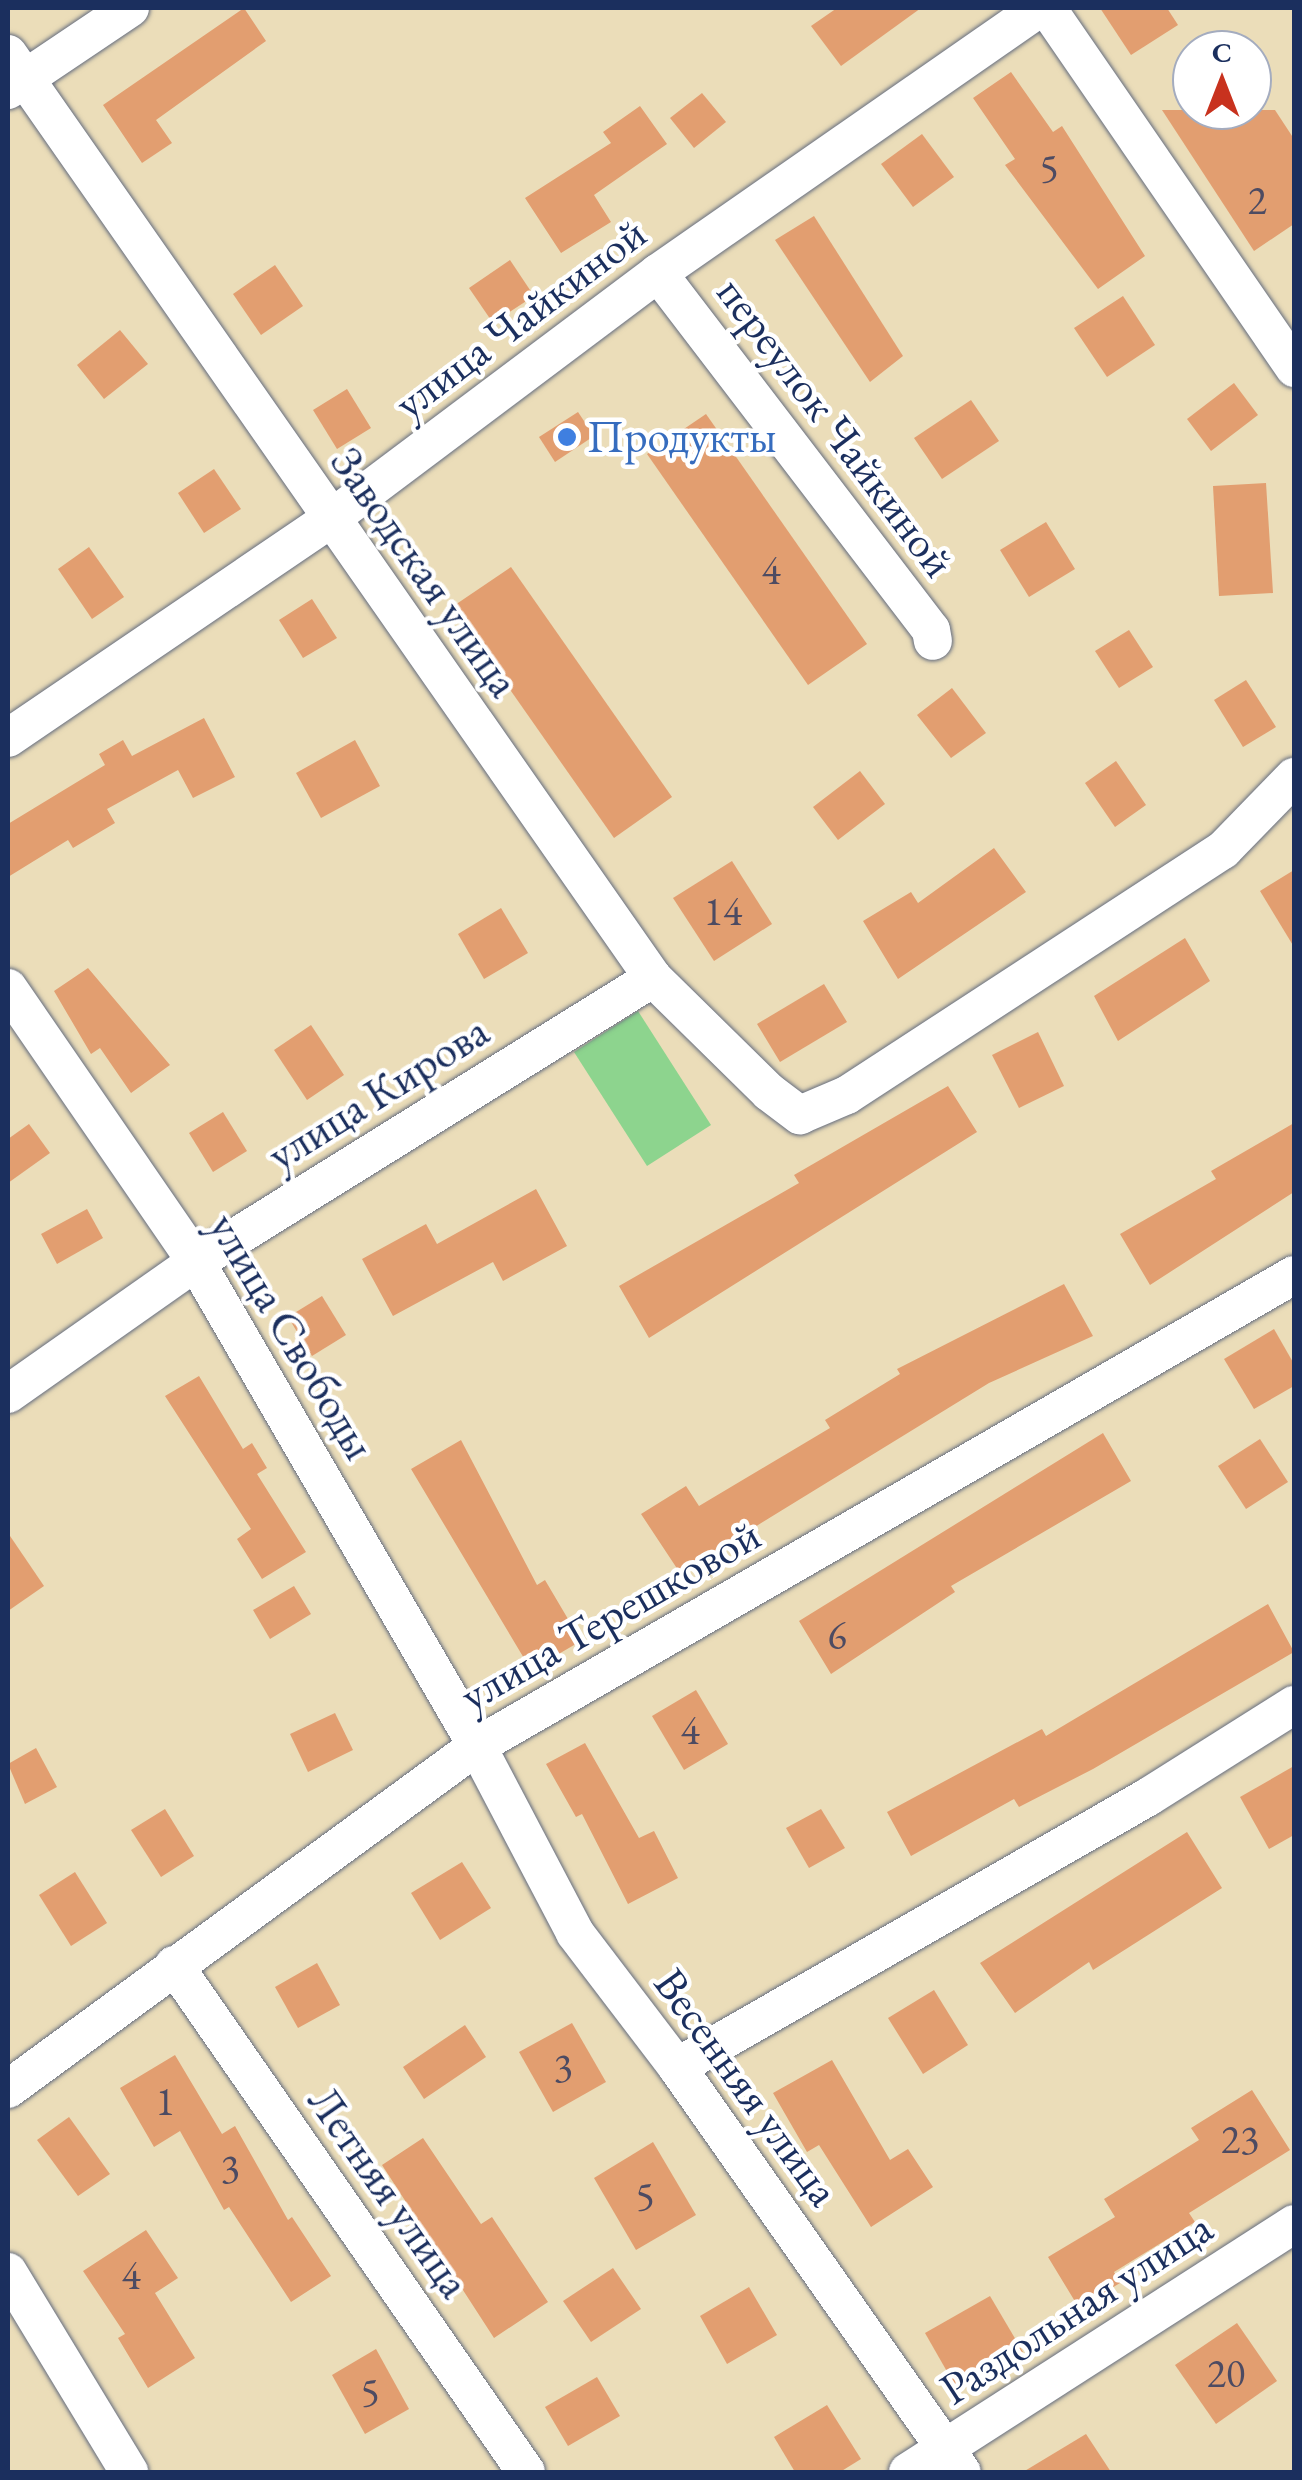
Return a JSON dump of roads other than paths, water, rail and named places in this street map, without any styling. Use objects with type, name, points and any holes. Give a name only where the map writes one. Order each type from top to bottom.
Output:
[{"type":"street","points":[[13,74],[130,8]]},
{"type":"street","points":[[1043,8],[1294,368]]},
{"type":"street","name":"улица Чайкиной","points":[[8,738],[329,520],[658,273],[1043,8]]},
{"type":"street","name":"Заводская улица","points":[[13,74],[653,978],[768,1092],[800,1115],[848,1095],[1223,850],[1294,777]]},
{"type":"street","name":"переулок Чайкиной","points":[[658,273],[932,630],[933,641]]},
{"type":"street","name":"улица Кирова","points":[[8,1394],[196,1262],[653,978]]},
{"type":"street","name":"улица Свободы","points":[[8,988],[196,1262],[477,1746]]},
{"type":"street","name":"улица Терешковой","points":[[8,2088],[477,1746],[1294,1275]]},
{"type":"street","points":[[677,2067],[1148,1797],[1294,1705]]},
{"type":"street","name":"Весенняя улица","points":[[477,1746],[575,1933],[677,2067],[954,2460]]},
{"type":"street","name":"Летняя улица","points":[[174,1965],[526,2472]]},
{"type":"street","name":"Раздольная улица","points":[[908,2472],[954,2460],[1294,2224]]},
{"type":"street","points":[[8,2272],[129,2472]]},
{"type":"place","name":"Продукты","points":[[567,437]]}]
